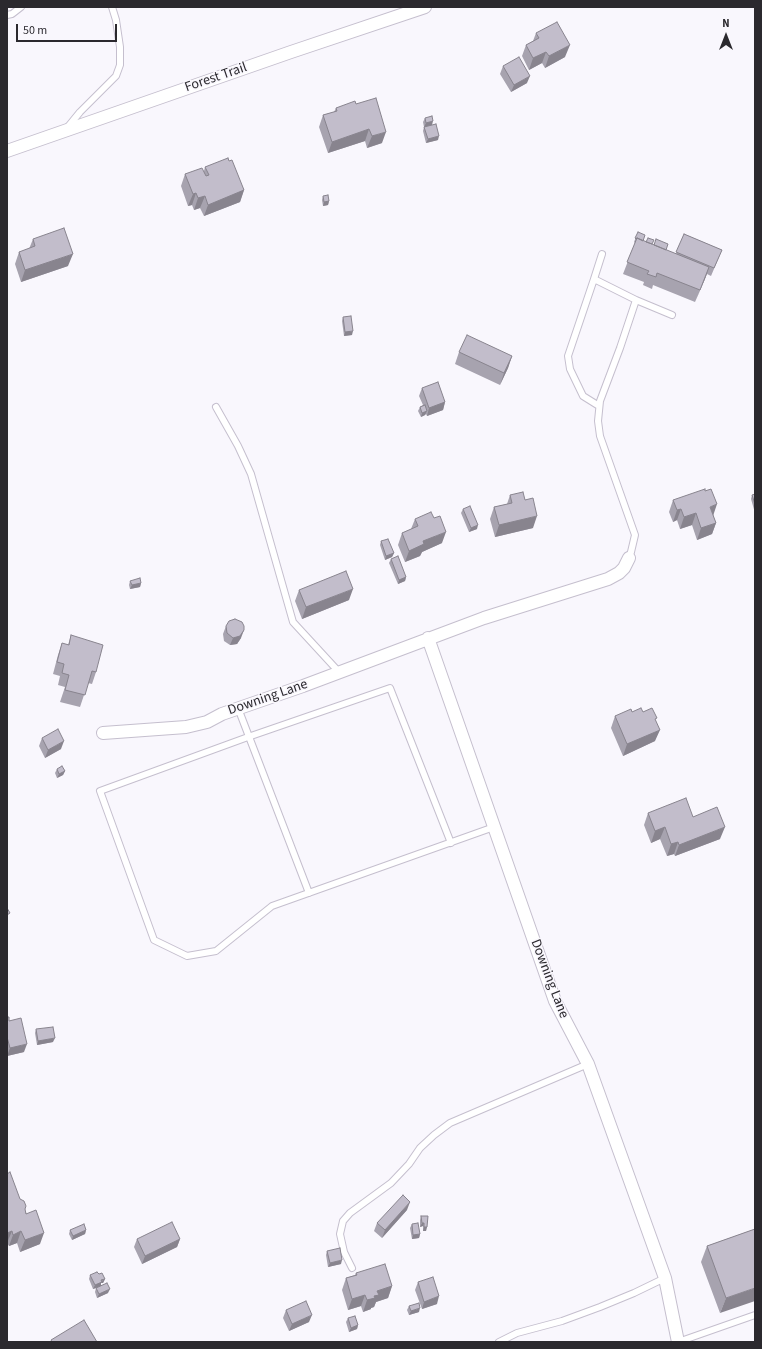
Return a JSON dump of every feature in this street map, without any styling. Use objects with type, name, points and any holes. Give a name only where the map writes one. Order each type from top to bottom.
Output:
[{"type":"street","name":"Forest Trail","points":[[7,151],[425,7]]},
{"type":"street","name":"Downing Lane","points":[[103,733],[186,727],[207,722],[222,714],[484,618],[608,579],[619,573],[624,568],[629,558]]},
{"type":"street","name":"Downing Lane","points":[[428,638],[555,1002],[588,1064],[665,1278],[678,1342]]},
{"type":"lane","points":[[7,15],[12,14],[21,7]]},
{"type":"lane","points":[[66,130],[80,112],[116,76],[120,66],[120,47],[116,20],[112,7]]},
{"type":"lane","points":[[599,406],[583,396],[570,369],[568,356],[602,254]]},
{"type":"lane","points":[[594,279],[636,300],[672,315]]},
{"type":"lane","points":[[629,558],[632,552],[635,535],[600,436],[598,421],[600,401],[636,300]]},
{"type":"lane","points":[[216,407],[238,446],[251,474],[293,622],[339,672]]},
{"type":"lane","points":[[451,843],[390,688],[248,737],[100,791],[154,940],[187,956],[216,951],[272,906],[494,828]]},
{"type":"lane","points":[[238,708],[310,893]]},
{"type":"lane","points":[[352,1268],[344,1252],[340,1234],[343,1221],[350,1212],[391,1183],[409,1164],[420,1148],[434,1135],[450,1123],[588,1064]]},
{"type":"lane","points":[[499,1342],[518,1333],[543,1327],[578,1315],[634,1293],[665,1278]]},
{"type":"lane","points":[[678,1342],[755,1315]]},
{"type":"building","points":[[557,22],[570,45],[549,56],[546,52],[533,58],[526,45],[539,38],[536,33]]},
{"type":"building","points":[[519,57],[530,76],[514,85],[503,66]]},
{"type":"building","points":[[376,98],[386,132],[372,136],[369,129],[332,142],[323,115],[337,111],[336,108],[355,101],[356,104]]},
{"type":"building","points":[[432,116],[433,121],[426,123],[425,118]]},
{"type":"building","points":[[436,124],[439,136],[428,139],[424,127]]},
{"type":"building","points":[[228,158],[229,161],[232,160],[244,190],[208,205],[205,196],[198,198],[196,193],[193,194],[185,174],[202,168],[206,176],[209,175],[205,167]]},
{"type":"building","points":[[328,195],[329,201],[324,202],[323,196]]},
{"type":"building","points":[[64,228],[73,254],[25,270],[19,252],[35,246],[33,239]]},
{"type":"building","points":[[638,232],[645,235],[643,241],[635,238]]},
{"type":"building","points":[[684,234],[722,250],[714,268],[676,252]]},
{"type":"building","points":[[637,238],[709,267],[700,290],[657,273],[656,277],[647,274],[649,271],[627,262]]},
{"type":"building","points":[[648,238],[654,240],[652,244],[646,242]]},
{"type":"building","points":[[656,239],[668,244],[666,250],[654,245]]},
{"type":"building","points":[[351,316],[353,331],[345,332],[343,317]]},
{"type":"building","points":[[467,335],[512,356],[504,373],[459,352]]},
{"type":"building","points":[[438,382],[445,402],[429,408],[422,388]]},
{"type":"building","points":[[425,405],[427,411],[422,413],[420,407]]},
{"type":"building","points":[[705,489],[705,491],[711,489],[717,504],[710,507],[716,523],[701,528],[696,513],[684,517],[681,509],[677,510],[673,500]]},
{"type":"building","points":[[523,492],[525,500],[533,498],[537,516],[499,525],[494,507],[512,503],[510,495]]},
{"type":"building","points":[[755,494],[755,504],[752,495]]},
{"type":"building","points":[[470,506],[478,525],[471,528],[463,509]]},
{"type":"building","points":[[431,512],[434,518],[440,516],[446,532],[423,541],[424,544],[409,551],[402,533],[418,526],[415,519]]},
{"type":"building","points":[[388,539],[394,553],[386,556],[381,541]]},
{"type":"building","points":[[398,556],[406,577],[399,580],[391,559]]},
{"type":"building","points":[[346,571],[353,589],[306,607],[299,590]]},
{"type":"building","points":[[140,578],[141,583],[132,585],[130,581]]},
{"type":"building","points":[[235,619],[242,622],[244,630],[240,636],[233,638],[227,633],[226,626],[229,621]]},
{"type":"building","points":[[71,635],[103,645],[96,672],[92,671],[85,695],[65,690],[69,675],[62,673],[64,664],[57,662],[62,643],[69,645]]},
{"type":"building","points":[[641,708],[643,712],[652,708],[657,718],[655,719],[660,730],[627,744],[615,716],[631,709],[632,712]]},
{"type":"building","points":[[58,729],[64,741],[48,750],[42,738]]},
{"type":"building","points":[[62,766],[65,771],[59,774],[57,769]]},
{"type":"building","points":[[686,798],[693,817],[717,807],[725,827],[679,845],[678,842],[671,844],[665,827],[655,831],[648,813]]},
{"type":"building","points":[[7,908],[10,913],[7,915]]},
{"type":"building","points":[[7,1017],[9,1017],[9,1021],[21,1018],[27,1044],[10,1048],[7,1037]]},
{"type":"building","points":[[53,1027],[55,1038],[38,1041],[36,1029]]},
{"type":"building","points":[[10,1172],[20,1199],[24,1201],[26,1206],[26,1214],[36,1210],[44,1233],[25,1240],[21,1231],[13,1235],[12,1231],[7,1233],[7,1174]]},
{"type":"building","points":[[403,1195],[410,1202],[385,1230],[377,1223]]},
{"type":"building","points":[[421,1216],[428,1216],[427,1227],[424,1227]]},
{"type":"building","points":[[172,1222],[180,1239],[145,1256],[137,1239]]},
{"type":"building","points":[[418,1223],[420,1234],[413,1235],[412,1224]]},
{"type":"building","points":[[84,1224],[86,1230],[73,1236],[70,1230]]},
{"type":"building","points":[[755,1229],[755,1288],[726,1298],[707,1246]]},
{"type":"building","points":[[340,1248],[342,1260],[330,1263],[327,1251]]},
{"type":"building","points":[[385,1264],[392,1286],[377,1291],[379,1295],[374,1296],[375,1298],[367,1300],[365,1295],[352,1299],[346,1278],[357,1275],[356,1273]]},
{"type":"building","points":[[97,1272],[99,1274],[102,1273],[105,1279],[101,1280],[102,1282],[95,1285],[90,1275]]},
{"type":"building","points":[[433,1277],[439,1296],[424,1302],[418,1282]]},
{"type":"building","points":[[107,1283],[110,1289],[99,1294],[96,1288]]},
{"type":"building","points":[[306,1301],[312,1315],[292,1324],[286,1310]]},
{"type":"building","points":[[419,1303],[420,1308],[411,1311],[409,1306]]},
{"type":"building","points":[[355,1316],[358,1325],[351,1328],[348,1318]]},
{"type":"building","points":[[84,1320],[97,1342],[52,1342],[51,1340]]}]
